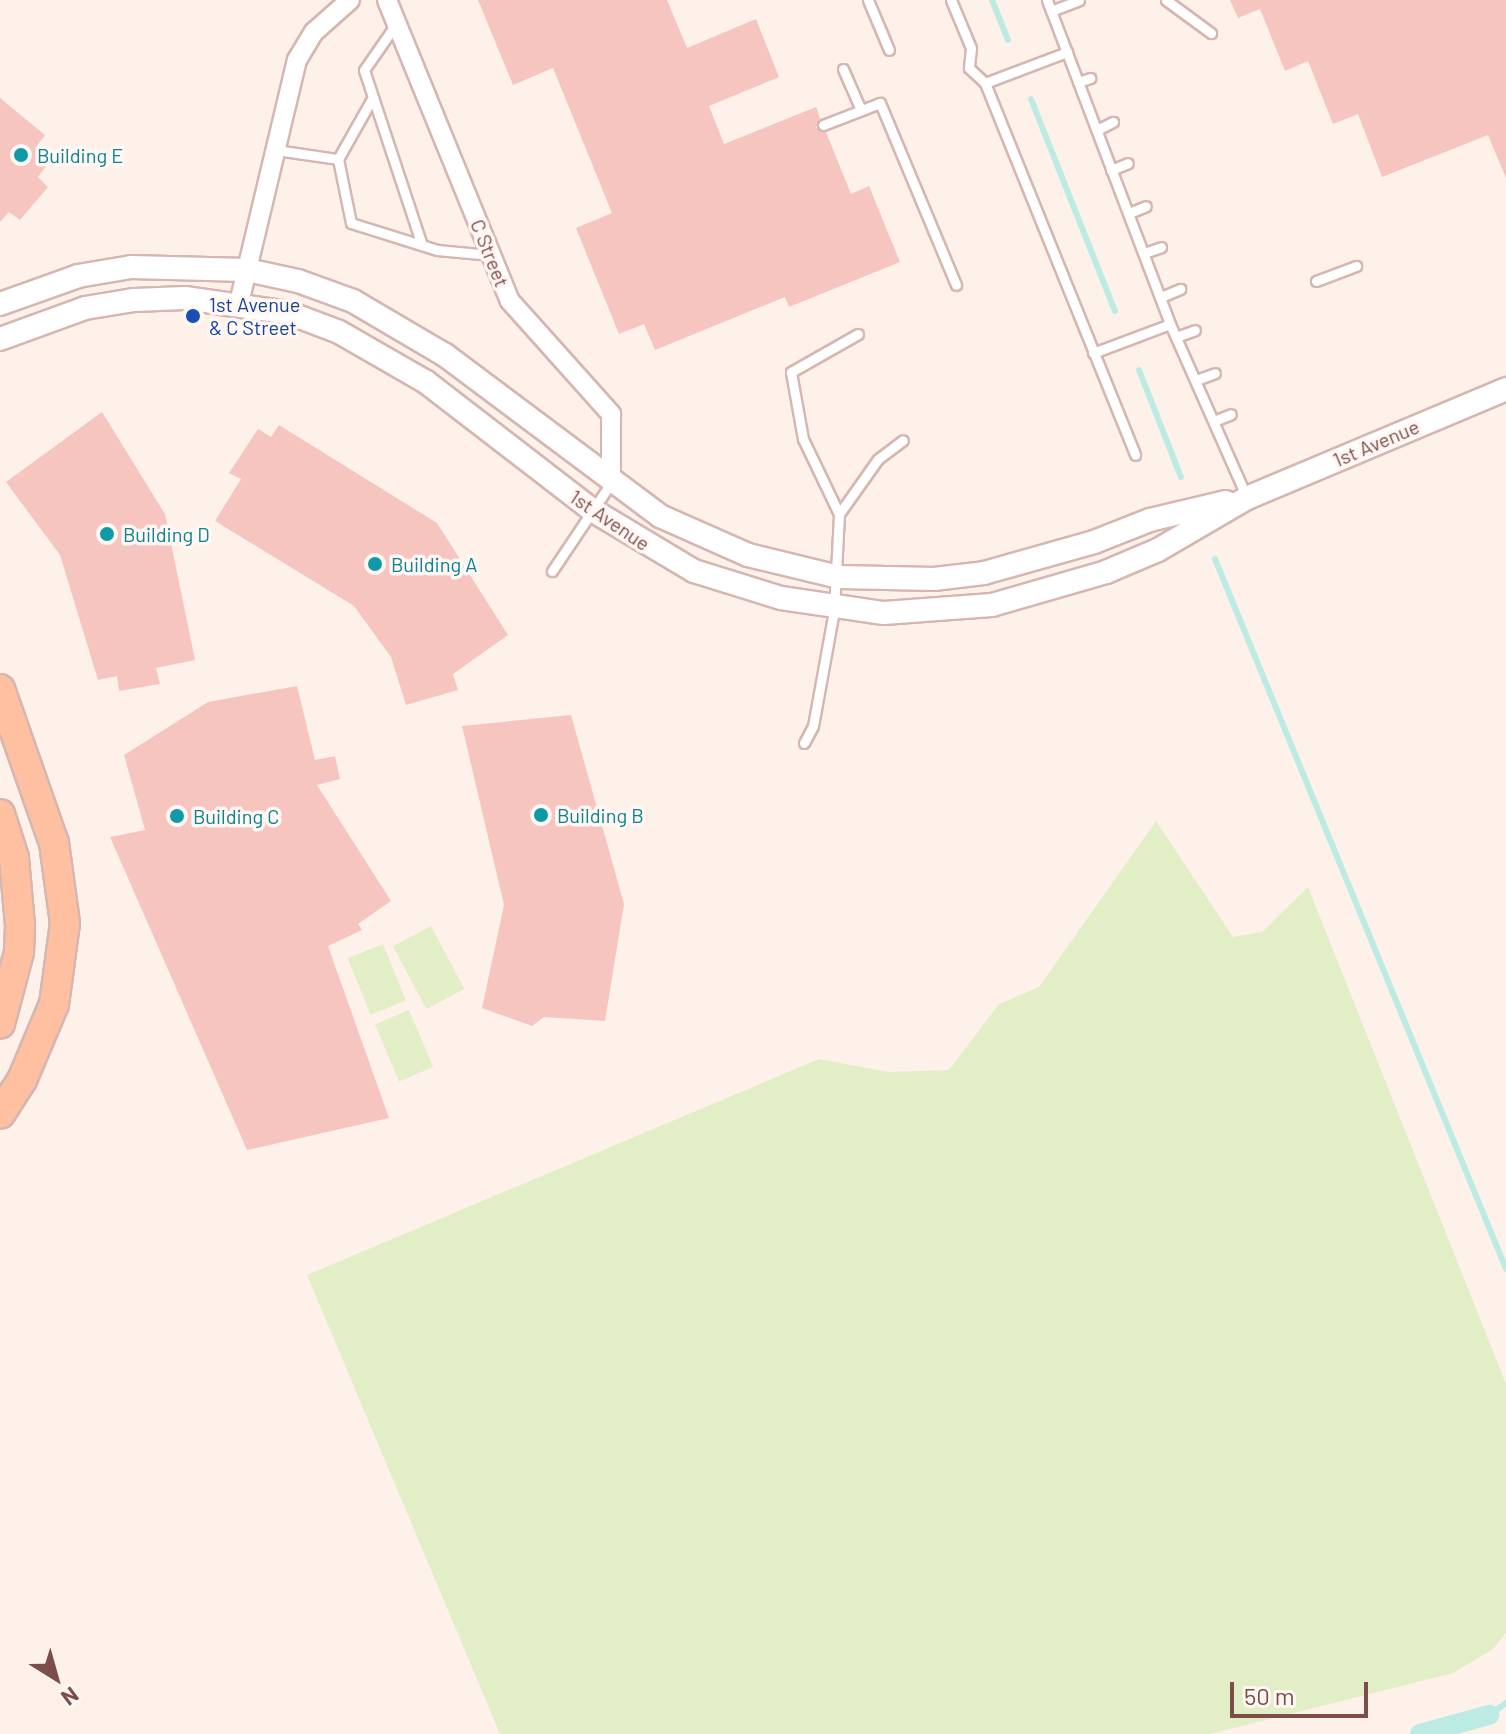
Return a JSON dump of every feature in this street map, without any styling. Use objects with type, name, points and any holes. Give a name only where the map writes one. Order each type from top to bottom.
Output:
[{"type":"main road","points":[[0,689],[44,807],[63,884],[61,965],[38,1045],[0,1114]]},
{"type":"main road","points":[[0,814],[14,858],[20,925],[17,965],[0,1024]]},
{"type":"street","points":[[239,303],[297,60],[314,32],[350,0]]},
{"type":"street","name":"C Street","points":[[387,0],[510,301],[611,414],[611,483]]},
{"type":"street","name":"1st Avenue","points":[[0,304],[78,276],[131,267],[247,270],[298,281],[399,325],[611,483],[707,540],[839,577],[934,579],[984,573],[1094,542],[1150,520],[1247,498]]},
{"type":"street","name":"1st Avenue","points":[[0,339],[85,308],[134,300],[174,297],[239,303],[289,313],[382,354],[426,382],[592,510],[694,571],[834,610],[935,612],[1043,592],[1158,550],[1247,498],[1506,389]]},
{"type":"lane","points":[[868,0],[889,50]]},
{"type":"lane","points":[[951,0],[971,48],[969,68],[985,83],[1135,455]]},
{"type":"lane","points":[[1047,0],[1170,324],[1247,498]]},
{"type":"lane","points":[[1051,11],[1079,0]]},
{"type":"lane","points":[[1166,0],[1211,33]]},
{"type":"lane","points":[[396,23],[364,70],[422,245]]},
{"type":"lane","points":[[985,83],[1067,52]]},
{"type":"lane","points":[[843,69],[861,110]]},
{"type":"lane","points":[[1078,82],[1090,78]]},
{"type":"lane","points":[[373,97],[338,159],[351,223],[422,245],[491,255]]},
{"type":"lane","points":[[823,125],[880,103],[956,285]]},
{"type":"lane","points":[[1097,130],[1113,122]]},
{"type":"lane","points":[[276,150],[338,159]]},
{"type":"lane","points":[[1111,170],[1128,163]]},
{"type":"lane","points":[[1129,213],[1146,206]]},
{"type":"lane","points":[[1144,253],[1161,247]]},
{"type":"lane","points":[[1316,281],[1356,266]]},
{"type":"lane","points":[[1161,297],[1180,289]]},
{"type":"lane","points":[[1093,353],[1170,324]]},
{"type":"lane","points":[[1176,337],[1195,330]]},
{"type":"lane","points":[[804,743],[813,726],[834,610],[839,577],[839,514],[803,439],[791,372],[858,334]]},
{"type":"lane","points":[[1196,380],[1215,373]]},
{"type":"lane","points":[[1214,421],[1231,414]]},
{"type":"lane","points":[[839,514],[878,459],[903,440]]},
{"type":"lane","points":[[552,571],[611,483]]},
{"type":"green space","points":[[1156,821],[1233,937],[1262,932],[1308,887],[1506,1384],[1506,1633],[1493,1649],[1453,1673],[1210,1734],[500,1734],[307,1275],[819,1059],[888,1072],[949,1070],[999,1004],[1039,987]]},
{"type":"green space","points":[[431,926],[464,989],[426,1009],[393,946]]},
{"type":"green space","points":[[383,944],[406,1001],[371,1015],[348,958]]},
{"type":"green space","points":[[409,1010],[433,1067],[399,1082],[375,1024]]},
{"type":"building","points":[[478,0],[667,0],[687,48],[756,19],[779,77],[709,106],[724,144],[816,107],[820,118],[816,128],[826,132],[851,194],[869,186],[900,262],[789,307],[785,297],[655,350],[644,324],[619,334],[576,228],[612,213],[553,68],[513,85]]},
{"type":"building","points":[[1230,0],[1506,0],[1506,178],[1488,135],[1382,177],[1358,114],[1333,124],[1308,61],[1285,71],[1260,9],[1238,18]]},
{"type":"building","name":"Building E","points":[[0,98],[45,135],[36,147],[49,162],[38,177],[48,187],[20,220],[9,212],[0,222]]},
{"type":"building","name":"Building D","points":[[102,412],[165,514],[195,660],[156,668],[160,684],[119,691],[117,676],[98,680],[60,555],[6,482]]},
{"type":"building","name":"Building A","points":[[279,425],[437,523],[508,635],[453,674],[458,690],[406,705],[391,657],[354,606],[215,521],[241,479],[229,473],[258,429],[271,437]]},
{"type":"building","points":[[297,686],[315,760],[335,756],[340,779],[317,785],[391,901],[358,924],[362,930],[328,946],[389,1118],[247,1150],[110,837],[145,830],[124,755],[208,702]]},
{"type":"building","name":"Building B","points":[[571,715],[624,904],[605,1021],[544,1017],[532,1026],[482,1008],[504,905],[462,726]]},
{"type":"waterway","points":[[992,0],[1008,40]]},
{"type":"waterway","points":[[1031,99],[1115,311]]},
{"type":"waterway","points":[[1139,370],[1181,477]]},
{"type":"waterway","points":[[1215,559],[1506,1269]]},
{"type":"waterway","points":[[1489,1715],[1506,1703]]},
{"type":"waterway","points":[[1420,1734],[1489,1715]]},
{"type":"place","name":"Building E","points":[[21,155]]},
{"type":"place","name":"1st Avenue & C Street","points":[[193,316]]},
{"type":"place","name":"Building D","points":[[107,534]]},
{"type":"place","name":"Building A","points":[[375,564]]},
{"type":"place","name":"Building B","points":[[541,815]]},
{"type":"place","name":"Building C","points":[[177,816]]}]
